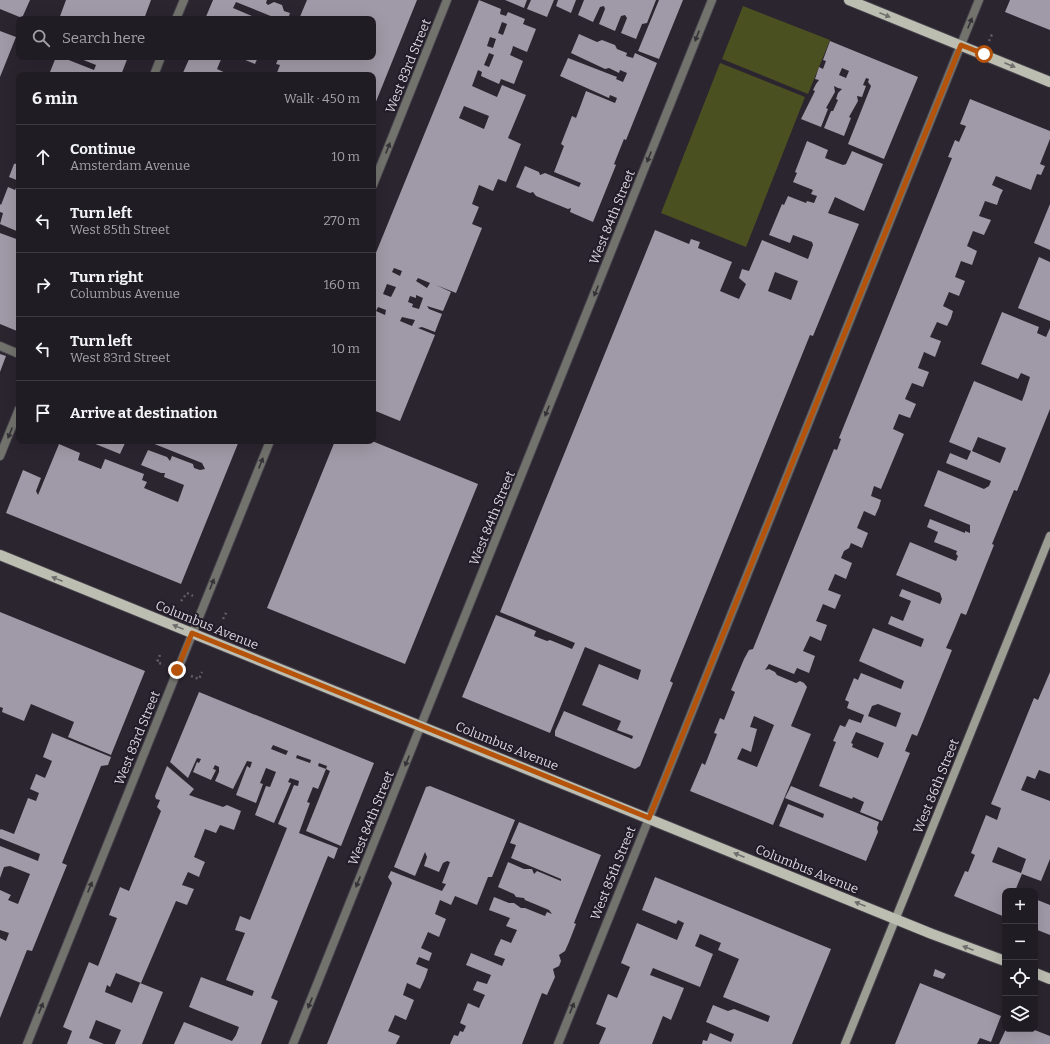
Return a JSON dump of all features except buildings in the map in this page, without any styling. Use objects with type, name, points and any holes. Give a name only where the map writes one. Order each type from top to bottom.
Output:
[{"type":"main road","points":[[849,0],[1050,82]]},
{"type":"main road","name":"West 86th Street","points":[[845,1044],[1050,536]]},
{"type":"main road","name":"Columbus Avenue","points":[[0,555],[422,725],[896,919],[1002,960]]},
{"type":"main road","points":[[1038,974],[1050,979]]},
{"type":"street","points":[[177,16],[184,0]]},
{"type":"street","name":"West 83rd Street","points":[[376,178],[447,0]]},
{"type":"street","name":"West 84th Street","points":[[293,1044],[712,0]]},
{"type":"street","name":"West 85th Street","points":[[558,1044],[979,0]]},
{"type":"street","points":[[155,72],[160,60]]},
{"type":"street","points":[[0,346],[16,353]]},
{"type":"street","points":[[0,456],[16,416]]},
{"type":"street","name":"West 83rd Street","points":[[27,1044],[269,444]]},
{"type":"path","points":[[989,41],[993,32]]},
{"type":"path","points":[[181,601],[187,593],[194,596]]},
{"type":"path","points":[[223,619],[227,611]]},
{"type":"path","points":[[160,655],[157,662],[165,666]]},
{"type":"path","points":[[191,676],[199,679],[202,672]]},
{"type":"green space","points":[[743,6],[830,40],[808,94],[722,59]]},
{"type":"green space","points":[[720,63],[805,97],[746,247],[661,213]]},
{"type":"route","points":[[177,670],[192,633],[649,818],[961,45],[984,54]]}]
